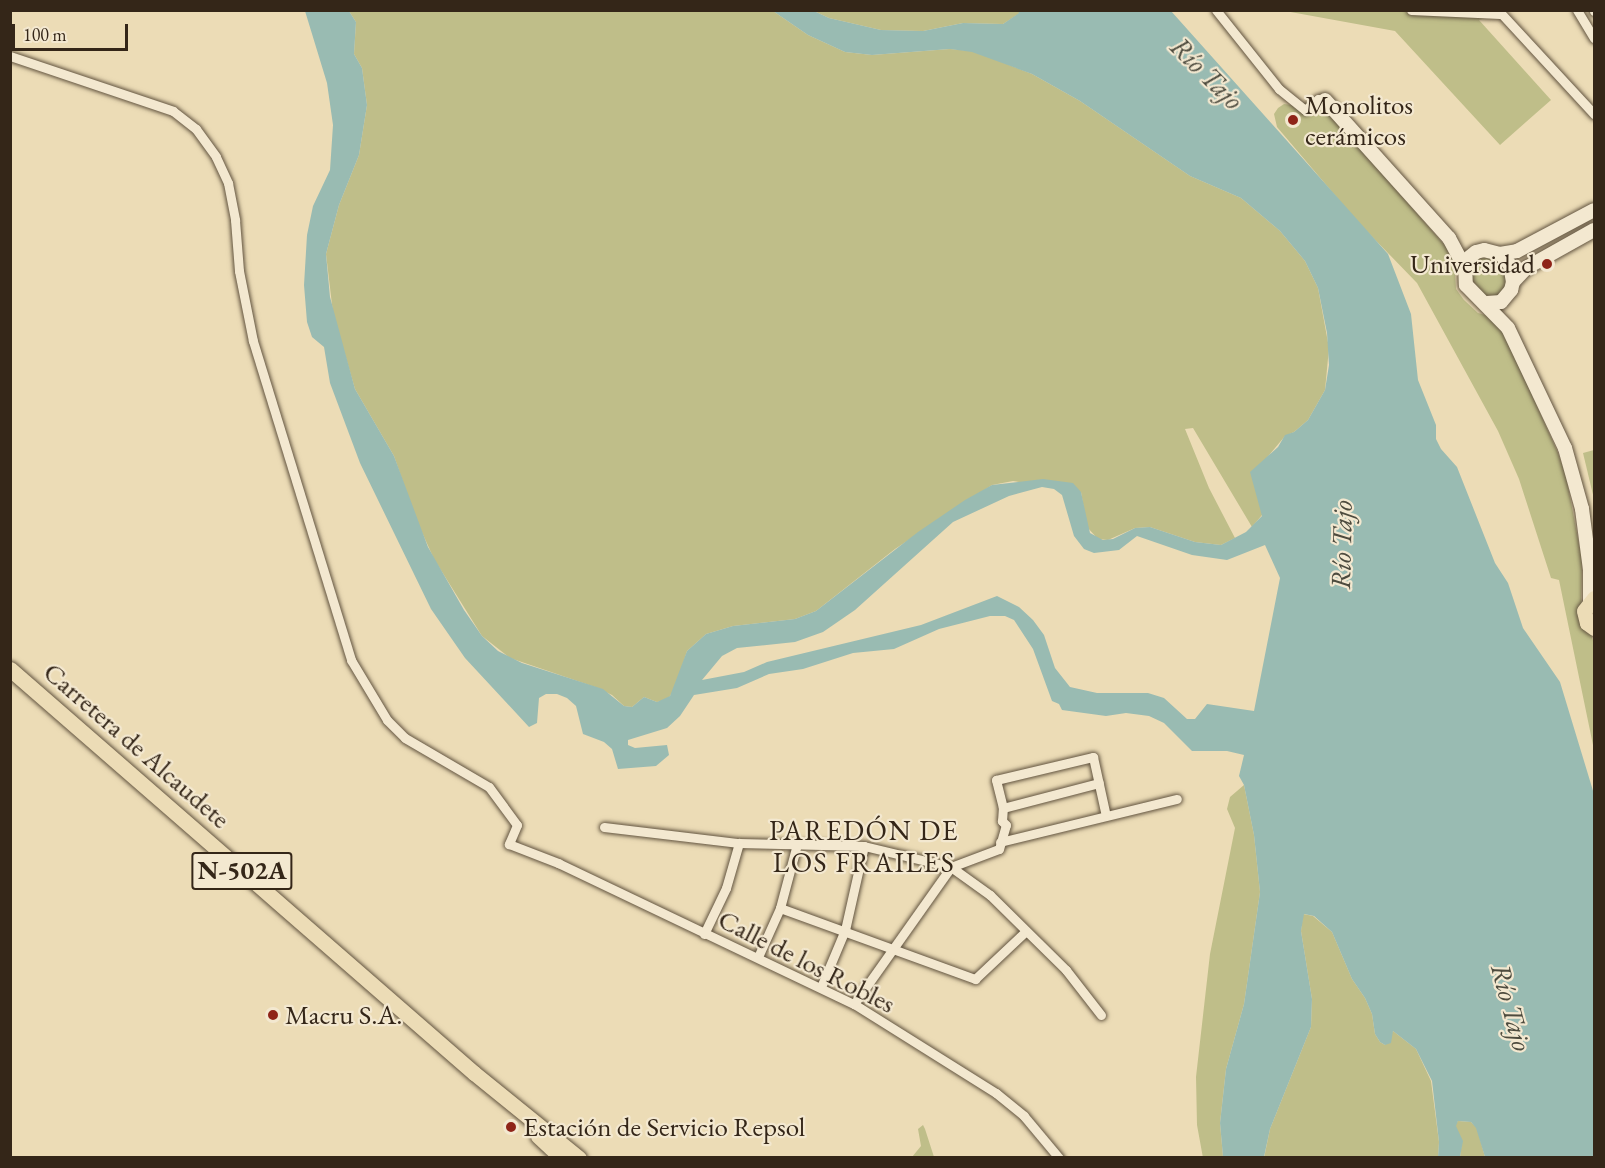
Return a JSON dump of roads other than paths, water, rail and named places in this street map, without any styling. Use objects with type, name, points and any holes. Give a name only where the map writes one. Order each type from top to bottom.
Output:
[{"type":"main road","points":[[1592,600],[1584,617],[1594,629]]},
{"type":"main road","name":"Carretera de Alcaudete","points":[[10,669],[474,1073],[579,1158]]},
{"type":"main road","name":"Carretera de Alcaudete","points":[[474,1073],[562,1158]]},
{"type":"street","points":[[1216,10],[1279,88],[1305,110],[1318,99],[1325,100],[1449,238],[1464,266],[1466,285],[1508,327],[1565,448],[1582,509],[1592,575],[1592,600]]},
{"type":"street","points":[[1411,10],[1499,12],[1594,114]]},
{"type":"street","points":[[1577,10],[1594,38]]},
{"type":"street","name":"Calle de los Robles","points":[[10,56],[173,111],[196,129],[216,157],[228,183],[235,220],[239,271],[253,341],[351,660],[387,720],[405,738],[489,787],[517,825],[509,844],[558,863],[854,1004],[996,1093],[1024,1116],[1059,1158]]},
{"type":"street","points":[[1464,266],[1469,256],[1476,252],[1484,249],[1500,254],[1517,251],[1594,210]]},
{"type":"street","points":[[1508,327],[1506,298],[1513,282],[1526,268],[1594,230]]},
{"type":"street","points":[[1449,238],[1476,252]]},
{"type":"street","points":[[1500,254],[1510,265],[1513,282]]},
{"type":"street","points":[[1486,303],[1495,304],[1506,298]]},
{"type":"street","points":[[854,1004],[951,867],[999,849],[1006,825],[1002,821],[1004,807],[996,780],[1093,757],[1106,816]]},
{"type":"street","points":[[1004,807],[1099,783]]},
{"type":"street","points":[[1000,842],[1177,799]]},
{"type":"street","points":[[604,826],[739,843],[864,846],[951,867],[990,896],[1066,970],[1101,1015]]},
{"type":"street","points":[[704,934],[726,888],[739,843]]},
{"type":"street","points":[[758,957],[780,908],[797,844]]},
{"type":"street","points":[[821,987],[845,930],[864,846]]},
{"type":"street","points":[[780,908],[975,979],[1026,931]]},
{"type":"water","name":"Río Tajo","points":[[305,11],[349,11],[356,22],[354,54],[362,68],[367,105],[359,155],[339,205],[326,254],[330,297],[355,389],[394,456],[428,547],[464,610],[482,636],[498,651],[522,663],[603,689],[624,706],[632,707],[644,697],[657,702],[670,696],[687,651],[706,634],[733,626],[795,619],[816,611],[918,532],[965,500],[992,485],[1043,479],[1073,483],[1081,492],[1090,533],[1103,540],[1113,539],[1135,528],[1150,527],[1195,542],[1221,545],[1246,532],[1262,516],[1250,472],[1278,447],[1285,435],[1294,432],[1308,420],[1325,390],[1329,365],[1327,333],[1318,288],[1305,261],[1280,231],[1241,198],[1190,176],[1080,101],[1032,74],[972,52],[950,49],[872,55],[845,52],[808,35],[773,11],[814,11],[829,18],[881,30],[923,31],[963,23],[1003,24],[1019,13],[1018,11],[1171,11],[1388,254],[1411,314],[1418,380],[1436,425],[1436,439],[1441,449],[1457,467],[1495,563],[1508,583],[1523,628],[1560,682],[1594,794],[1594,1157],[1485,1157],[1476,1128],[1471,1122],[1458,1121],[1456,1126],[1463,1141],[1460,1157],[1438,1157],[1439,1142],[1432,1081],[1416,1049],[1393,1031],[1391,1043],[1385,1045],[1380,1042],[1375,1034],[1372,1014],[1365,998],[1352,979],[1332,932],[1314,916],[1304,914],[1301,931],[1312,999],[1311,1027],[1270,1129],[1264,1157],[1223,1157],[1220,1123],[1226,1069],[1244,1004],[1260,892],[1254,835],[1244,785],[1239,776],[1244,755],[1227,751],[1192,751],[1164,723],[1149,716],[1126,713],[1106,716],[1062,710],[1059,704],[1052,701],[1033,649],[1014,620],[1005,616],[990,616],[939,629],[894,649],[853,653],[803,669],[769,674],[737,688],[694,695],[680,716],[667,728],[628,740],[628,745],[635,748],[667,745],[669,755],[656,766],[618,769],[612,749],[604,742],[583,734],[576,706],[567,698],[557,694],[546,694],[539,698],[537,723],[529,727],[465,658],[431,609],[360,463],[330,383],[324,347],[312,337],[307,322],[304,285],[307,235],[313,206],[330,170],[333,125],[327,83]],"holes":[[[1042,487],[1054,489],[1062,495],[1074,536],[1084,549],[1094,553],[1119,550],[1137,536],[1192,555],[1227,560],[1265,545],[1280,578],[1254,711],[1207,704],[1195,719],[1187,719],[1164,698],[1148,693],[1097,693],[1070,687],[1055,668],[1044,635],[1033,620],[1019,607],[997,596],[921,625],[767,662],[744,672],[702,680],[722,656],[737,648],[795,642],[823,632],[855,610],[953,522],[1009,496]]]},
{"type":"place","name":"Monolitos cerámicos","points":[[1293,120]]},
{"type":"place","name":"Universidad","points":[[1547,264]]},
{"type":"place","name":"Macru S.A.","points":[[273,1015]]},
{"type":"place","name":"Estación de Servicio Repsol","points":[[511,1127]]},
{"type":"district","name":"PAREDÓN DE LOS FRAILES","points":[[864,846]]}]
